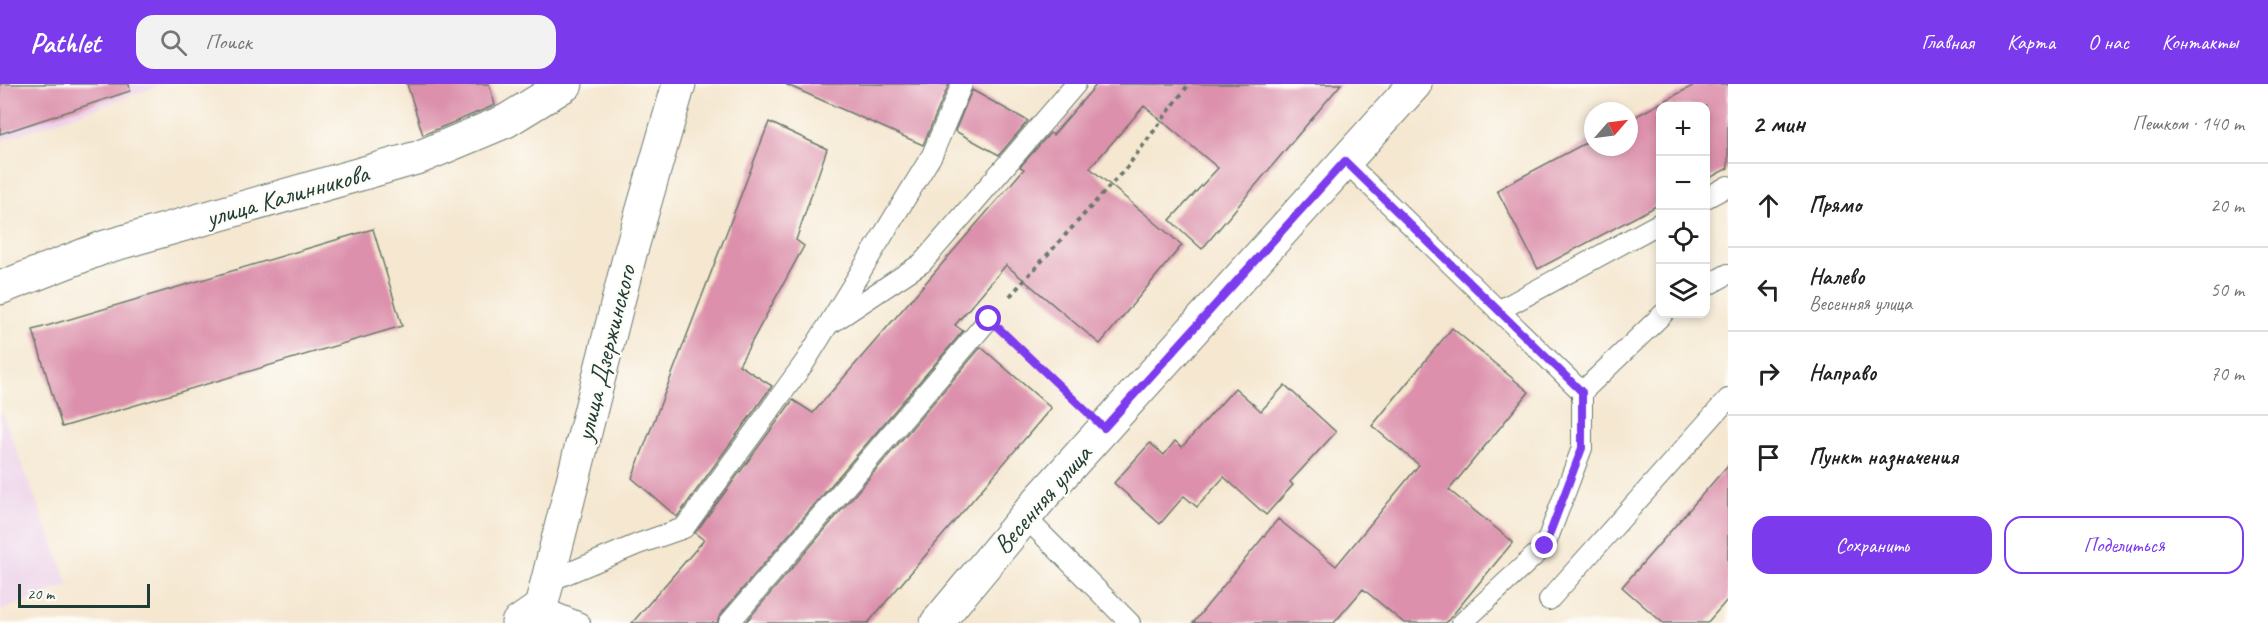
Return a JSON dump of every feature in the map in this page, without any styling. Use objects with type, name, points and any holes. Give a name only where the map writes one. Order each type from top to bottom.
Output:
[{"type":"street","name":"улица Калинникова","points":[[0,288],[105,247],[420,157],[506,121],[566,84]]},
{"type":"street","name":"улица Дзержинского","points":[[538,609],[630,254],[679,84]]},
{"type":"street","name":"Весенняя улица","points":[[937,623],[1025,517],[1415,84]]},
{"type":"lane","points":[[538,609],[638,544],[684,528],[805,362],[932,155],[962,84]]},
{"type":"lane","points":[[828,325],[922,263],[1076,84]]},
{"type":"lane","points":[[1345,161],[1582,392],[1582,448],[1545,546],[1462,623]]},
{"type":"lane","points":[[1710,196],[1728,186]]},
{"type":"lane","points":[[1498,311],[1656,225]]},
{"type":"lane","points":[[1710,284],[1728,274]]},
{"type":"lane","points":[[1582,392],[1659,318]]},
{"type":"lane","points":[[729,623],[989,319]]},
{"type":"lane","points":[[1549,600],[1728,399]]},
{"type":"lane","points":[[1025,517],[1130,623]]},
{"type":"lane","points":[[538,609],[580,623]]},
{"type":"path","points":[[1104,428],[989,319],[1127,167],[1189,84]]},
{"type":"shaded area","points":[[0,84],[165,84],[0,141]]},
{"type":"shaded area","points":[[0,408],[69,585],[0,611]]},
{"type":"building","points":[[0,84],[129,84],[130,91],[0,134]]},
{"type":"building","points":[[407,84],[489,84],[495,105],[423,135]]},
{"type":"building","points":[[785,84],[949,84],[923,145]]},
{"type":"building","points":[[1097,84],[1341,84],[1202,249],[1170,220],[1218,168],[1144,106],[1090,168],[1182,245],[1100,344],[1006,265],[955,325],[963,331],[720,615],[717,623],[632,623],[704,540],[695,533],[793,400],[813,413],[1024,169],[1020,167],[1050,133],[1053,135]]},
{"type":"building","points":[[1696,84],[1728,84],[1728,168],[1710,178],[1710,102],[1662,102]]},
{"type":"building","points":[[972,90],[1028,121],[999,155],[955,131]]},
{"type":"building","points":[[1656,105],[1656,206],[1538,269],[1497,190],[1584,144],[1584,156],[1638,156],[1638,115]]},
{"type":"building","points":[[769,122],[827,149],[796,240],[804,246],[739,365],[772,386],[677,517],[632,478]]},
{"type":"building","points":[[373,229],[402,326],[62,427],[33,330]]},
{"type":"building","points":[[1452,328],[1529,392],[1449,490],[1513,542],[1446,623],[1404,623],[1363,589],[1334,623],[1193,623],[1278,519],[1336,566],[1419,465],[1372,426]]},
{"type":"building","points":[[981,347],[1051,408],[868,623],[745,623]]},
{"type":"building","points":[[1285,385],[1336,432],[1290,482],[1293,485],[1266,515],[1224,477],[1197,507],[1184,496],[1160,524],[1114,483],[1150,443],[1164,455],[1175,441],[1182,447],[1235,388],[1261,411]]},
{"type":"building","points":[[1728,465],[1728,599],[1707,623],[1663,623],[1622,587]]},
{"type":"route","points":[[989,319],[1104,428],[1345,161],[1582,392],[1582,448],[1545,546]]}]
